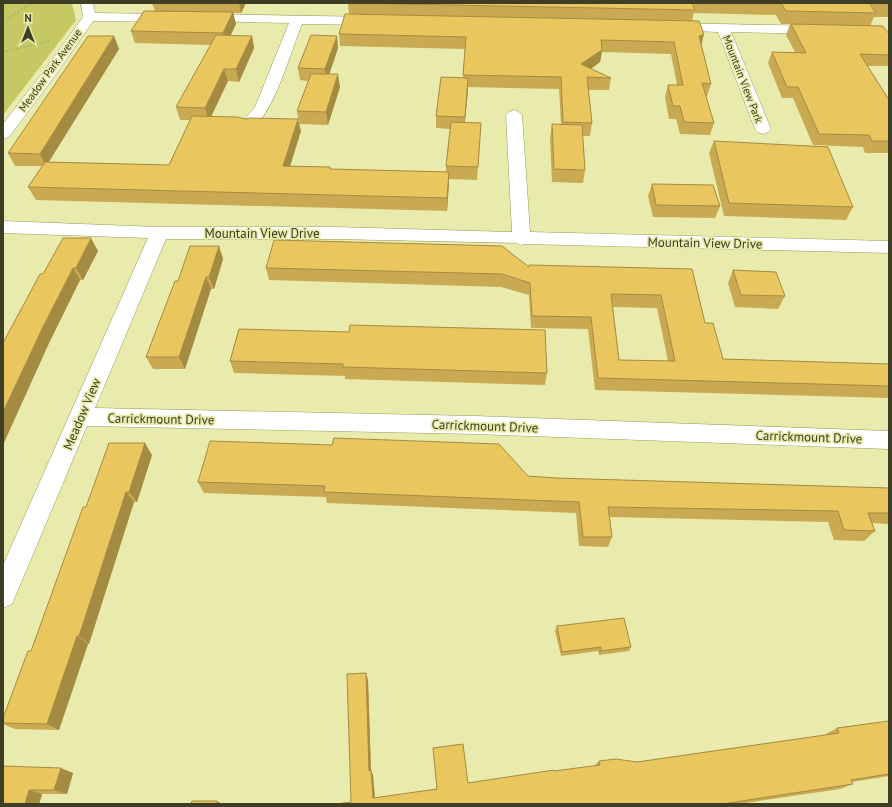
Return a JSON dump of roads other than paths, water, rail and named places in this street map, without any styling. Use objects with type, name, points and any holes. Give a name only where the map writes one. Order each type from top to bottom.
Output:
[{"type":"street","name":"Meadow Park Avenue","points":[[3,134],[49,74],[88,17],[86,3]]},
{"type":"street","points":[[88,17],[384,21]]},
{"type":"street","points":[[247,126],[262,108],[297,19]]},
{"type":"street","name":"Mountain View Park","points":[[662,27],[826,30]]},
{"type":"street","name":"Mountain View Park","points":[[724,28],[762,129]]},
{"type":"street","points":[[514,115],[521,239]]},
{"type":"street","name":"Mountain View Drive","points":[[3,228],[159,233],[335,233],[521,239],[889,247]]},
{"type":"street","name":"Meadow View","points":[[3,595],[159,233]]},
{"type":"street","name":"Carrickmount Drive","points":[[81,417],[482,426],[889,440]]}]
